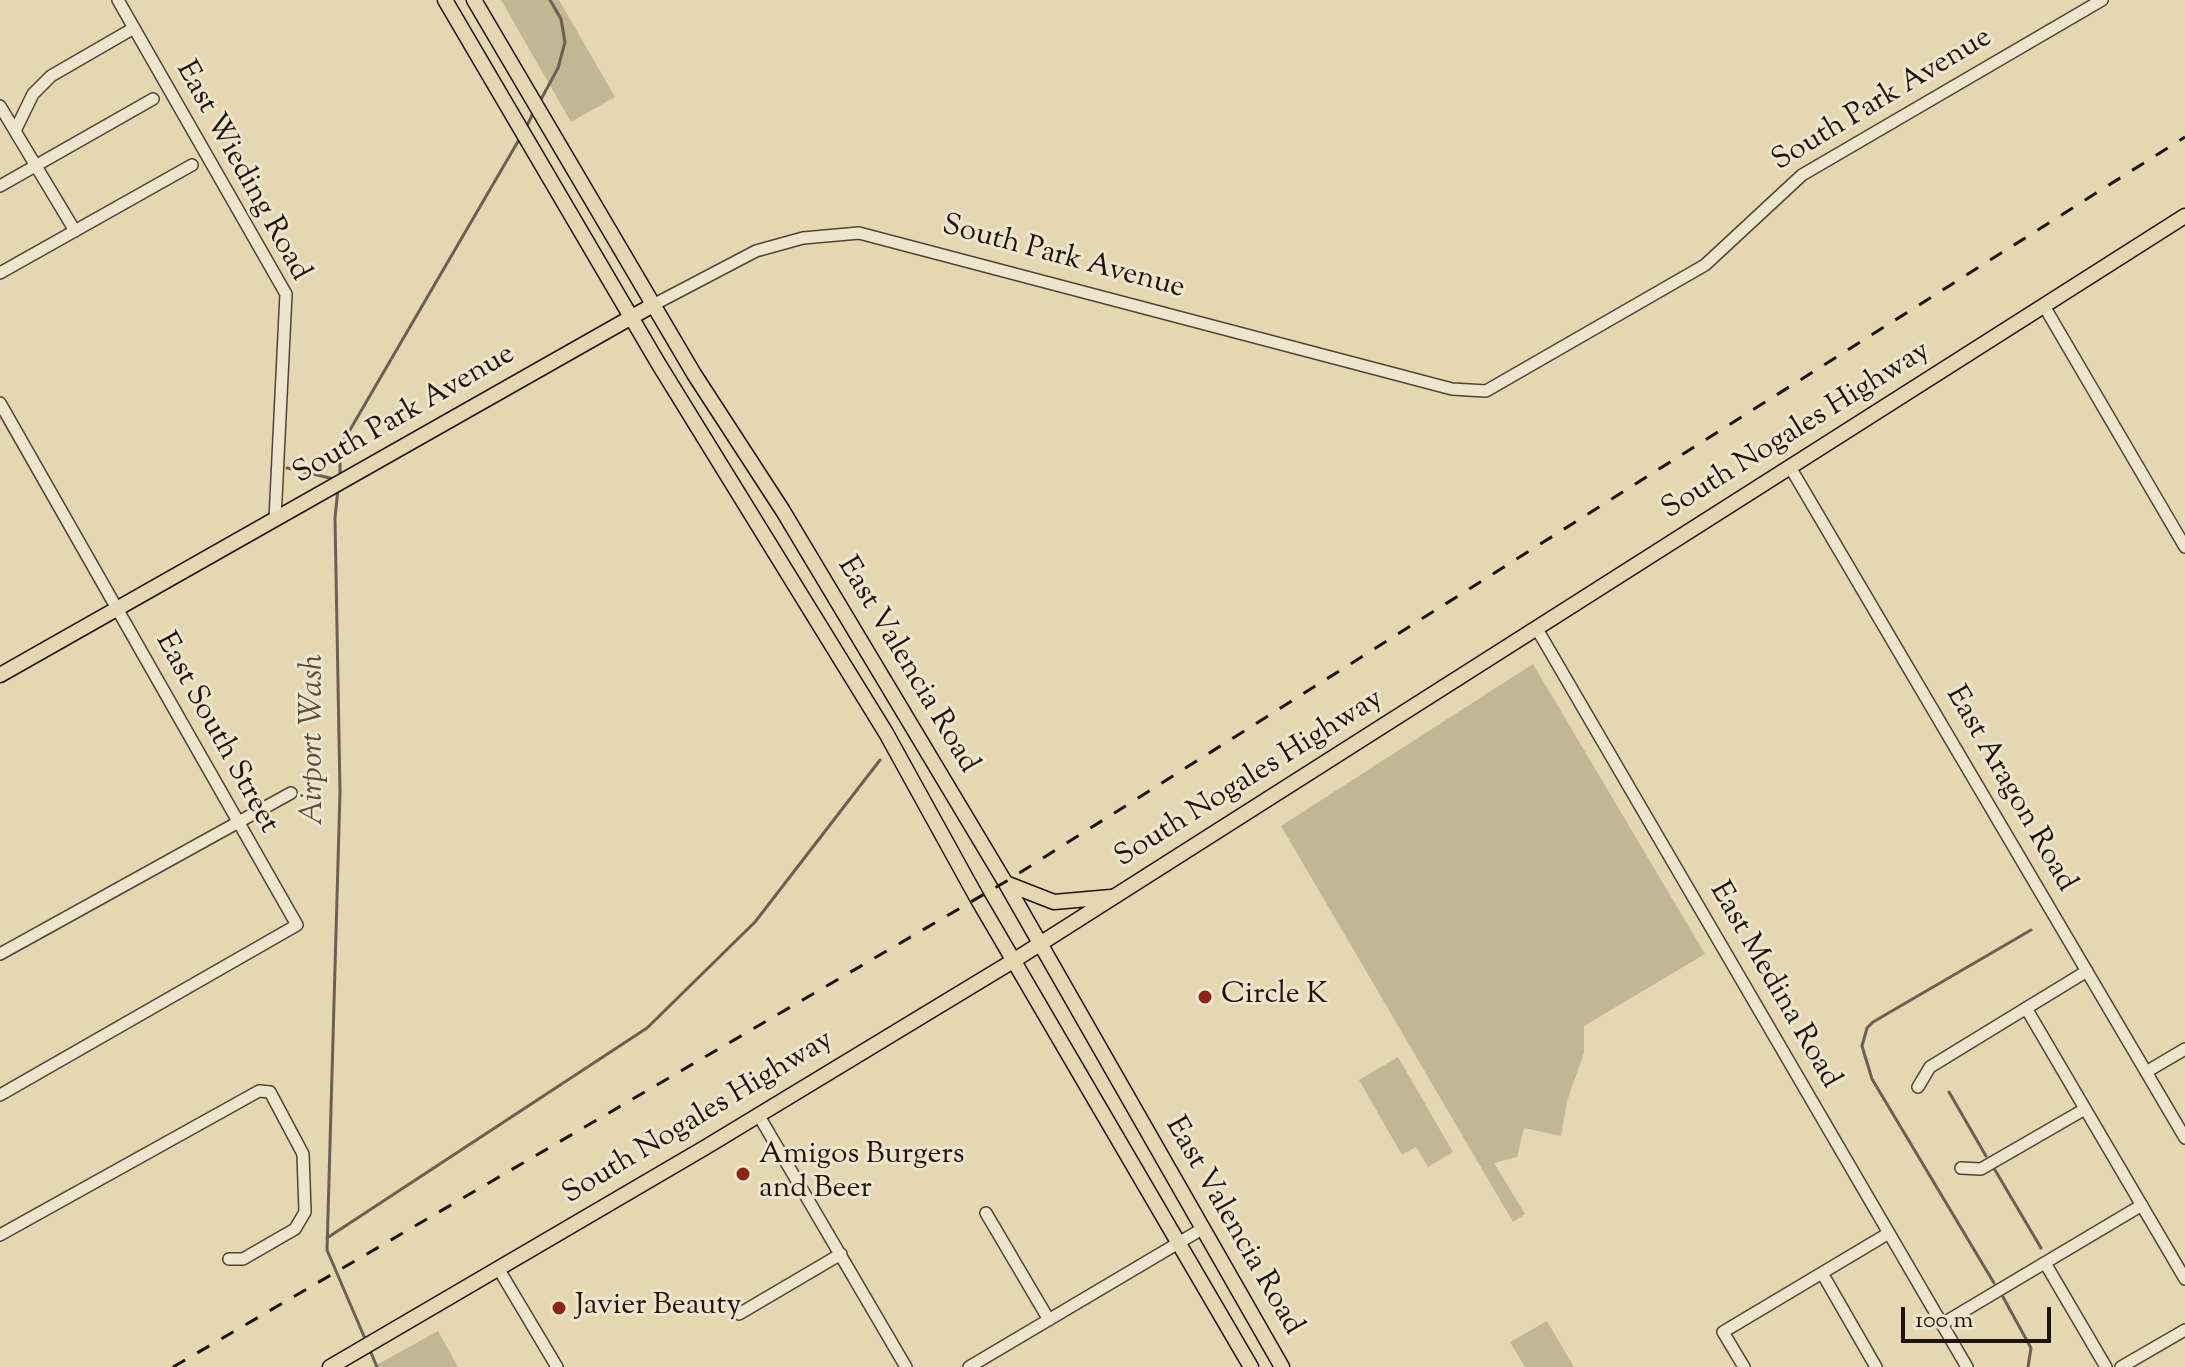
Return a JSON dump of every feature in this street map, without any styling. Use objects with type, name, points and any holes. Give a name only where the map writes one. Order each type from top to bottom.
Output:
[{"type":"main road","name":"East Valencia Road","points":[[445,0],[631,317],[886,733],[1013,961],[1251,1367]]},
{"type":"main road","name":"East Valencia Road","points":[[474,0],[653,305],[783,511],[1005,882],[1282,1367]]},
{"type":"main road","name":"South Nogales Highway","points":[[330,1367],[759,1116],[1013,961],[2185,216]]},
{"type":"main road","name":"South Park Avenue","points":[[0,675],[653,305]]},
{"type":"main road","points":[[761,525],[783,511]]},
{"type":"main road","points":[[886,733],[909,720]]},
{"type":"main road","points":[[1005,882],[1054,902],[1115,897]]},
{"type":"street","name":"East Wieding Road","points":[[118,0],[286,294],[275,519]]},
{"type":"street","name":"South Park Avenue","points":[[653,305],[756,251],[803,238],[859,233],[1393,374],[1467,392],[1486,391],[1705,265],[1802,175],[2102,0]]},
{"type":"street","points":[[15,131],[33,94],[51,76],[134,28]]},
{"type":"street","points":[[0,186],[153,99]]},
{"type":"street","points":[[0,106],[75,231]]},
{"type":"street","points":[[0,273],[192,165]]},
{"type":"street","points":[[2044,306],[2185,547]]},
{"type":"street","name":"East South Street","points":[[0,403],[297,925],[0,1095]]},
{"type":"street","name":"East Aragon Road","points":[[1790,467],[2185,1138]]},
{"type":"street","name":"East Medina Road","points":[[1537,629],[1967,1367]]},
{"type":"street","points":[[0,954],[291,793]]},
{"type":"street","points":[[1918,1087],[1930,1067],[2087,971]]},
{"type":"street","points":[[2026,1008],[2185,1279]]},
{"type":"street","points":[[2146,1072],[2185,1049]]},
{"type":"street","points":[[0,1235],[259,1091],[273,1093],[303,1154],[305,1212],[300,1224],[243,1259],[229,1259]]},
{"type":"street","points":[[1961,1168],[1981,1169],[2085,1109]]},
{"type":"street","points":[[759,1116],[906,1367]]},
{"type":"street","points":[[1942,1324],[2142,1205]]},
{"type":"street","points":[[986,1213],[1049,1320]]},
{"type":"street","points":[[969,1367],[1202,1229]]},
{"type":"street","points":[[1744,1367],[1723,1332],[1889,1233]]},
{"type":"street","points":[[739,1314],[841,1254]]},
{"type":"street","points":[[2045,1263],[2106,1367]]},
{"type":"street","points":[[498,1268],[557,1367]]},
{"type":"street","points":[[1822,1273],[1876,1367]]},
{"type":"street","points":[[2121,1367],[2185,1330]]},
{"type":"shaded area","points":[[501,0],[559,0],[615,97],[571,122]]},
{"type":"shaded area","points":[[1533,664],[1705,954],[1584,1026],[1584,1053],[1567,1101],[1561,1136],[1524,1128],[1517,1157],[1494,1163],[1525,1214],[1513,1222],[1281,826]]},
{"type":"shaded area","points":[[1398,1057],[1453,1152],[1428,1167],[1416,1147],[1402,1155],[1359,1080]]},
{"type":"shaded area","points":[[1547,1321],[1574,1367],[1525,1367],[1510,1342]]},
{"type":"shaded area","points":[[438,1331],[458,1367],[373,1367]]},
{"type":"waterway","points":[[539,103],[558,68],[565,42],[561,19],[550,0]]},
{"type":"waterway","points":[[526,128],[533,113]]},
{"type":"waterway","name":"Airport Wash","points":[[340,478],[340,447],[520,138]]},
{"type":"waterway","points":[[287,468],[334,479]]},
{"type":"waterway","name":"Airport Wash","points":[[338,489],[335,518],[340,792],[327,1250],[366,1341]]},
{"type":"waterway","points":[[327,1238],[647,1028],[755,922],[880,760]]},
{"type":"waterway","points":[[1994,1283],[1872,1079],[1862,1046],[1867,1028],[1873,1022],[2031,930]]},
{"type":"waterway","points":[[1949,1092],[1986,1156]]},
{"type":"waterway","points":[[1995,1170],[2041,1248]]},
{"type":"waterway","points":[[2003,1297],[2031,1348],[2028,1367]]},
{"type":"waterway","name":"Airport Wash","points":[[369,1348],[377,1367]]},
{"type":"railway","points":[[173,1367],[1005,882],[2185,137]]},
{"type":"place","name":"Circle K","points":[[1205,997]]},
{"type":"place","name":"Amigos Burgers and Beer","points":[[743,1174]]},
{"type":"place","name":"Javier Beauty","points":[[559,1308]]}]
